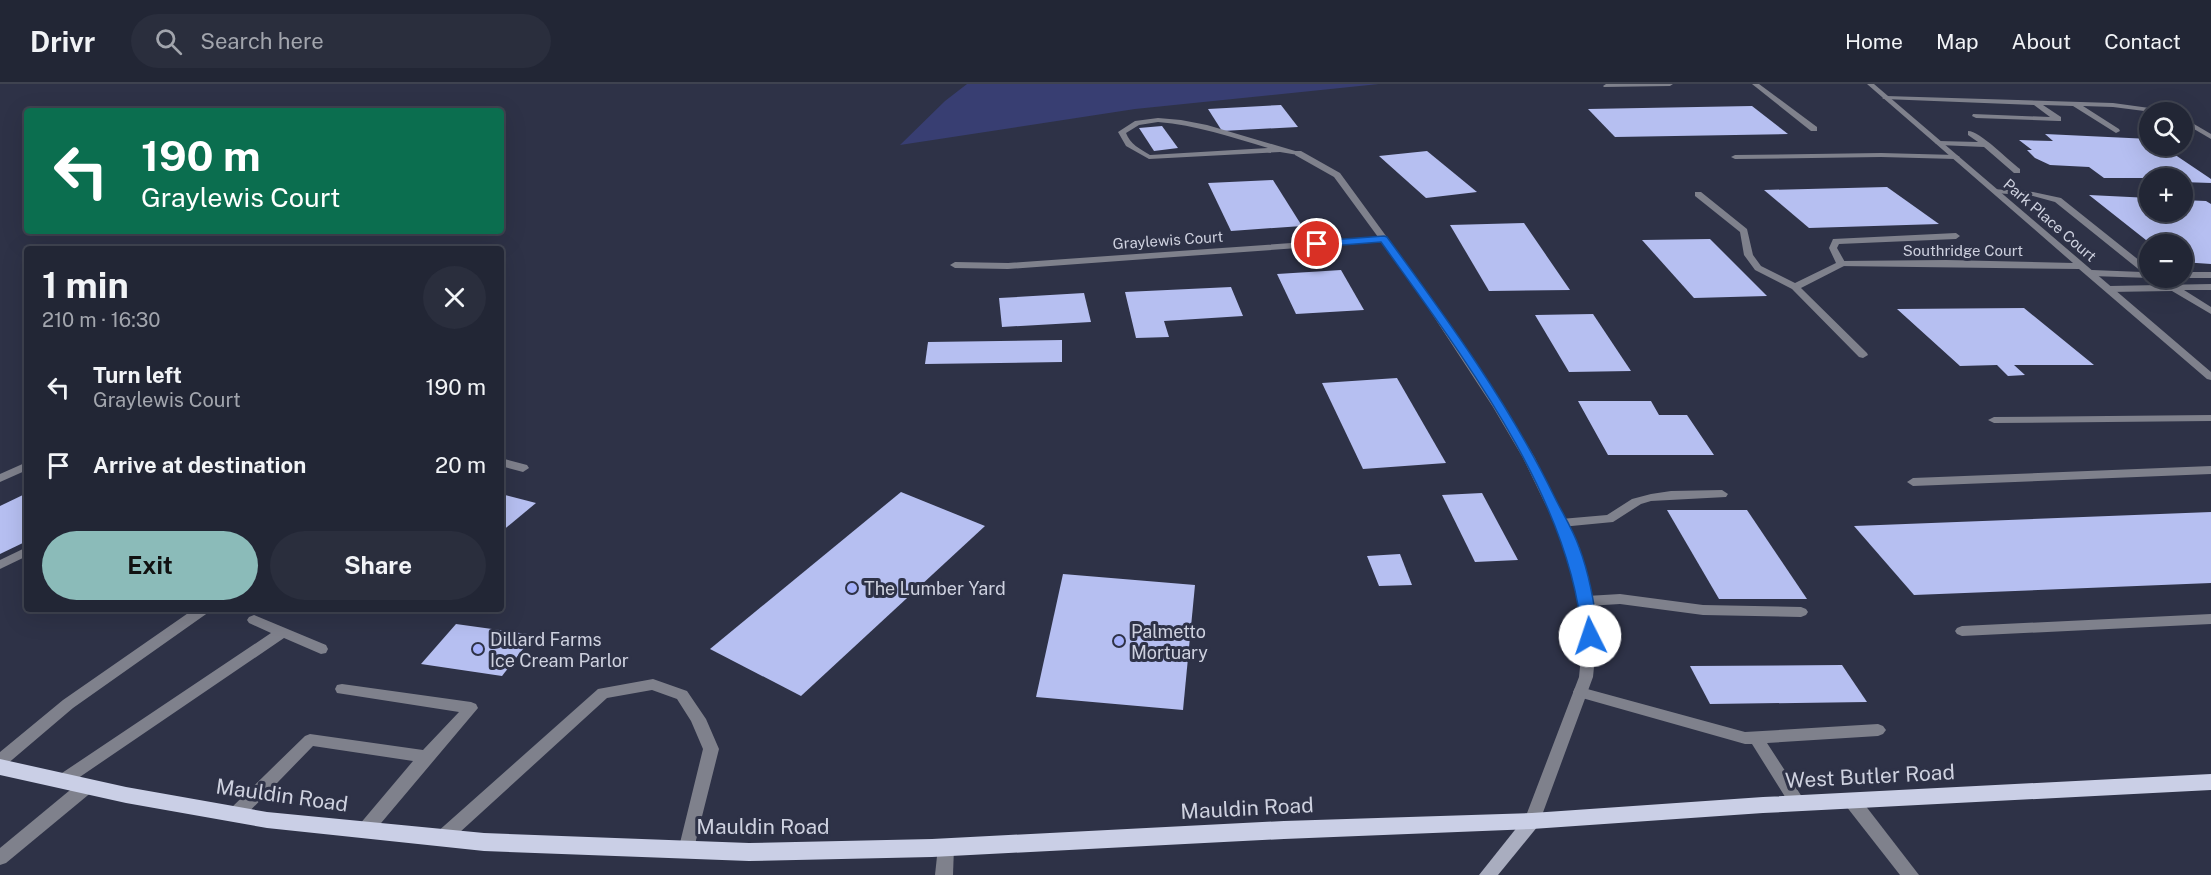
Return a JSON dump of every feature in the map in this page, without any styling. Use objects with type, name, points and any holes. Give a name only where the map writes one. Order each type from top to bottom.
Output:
[{"type":"main road","name":"Mauldin Road","points":[[0,767],[236,814],[365,830],[484,842],[686,850],[760,852],[946,847],[1284,830],[1532,821]]},
{"type":"main road","name":"West Butler Road","points":[[1532,821],[1798,803],[2211,782]]},
{"type":"main road","points":[[1488,875],[1532,821]]},
{"type":"street","points":[[1606,86],[1670,84]]},
{"type":"street","points":[[1755,84],[1814,129]]},
{"type":"street","name":"Park Place Court","points":[[1870,84],[2211,377]]},
{"type":"street","points":[[1886,98],[2139,107]]},
{"type":"street","points":[[1976,116],[2058,119],[2035,103]]},
{"type":"street","points":[[2075,104],[2116,131]]},
{"type":"street","points":[[1277,150],[1149,157],[1137,151],[1124,139],[1122,132],[1129,124],[1152,119],[1179,121],[1277,150],[1298,153],[1337,175],[1384,239],[1499,407],[1529,458],[1561,523],[1582,576],[1590,636],[1586,677],[1532,821]]},
{"type":"street","points":[[2193,126],[2211,137]]},
{"type":"street","points":[[1971,133],[2017,171]]},
{"type":"street","points":[[1939,143],[1986,145]]},
{"type":"street","points":[[1735,157],[1881,155],[1956,157]]},
{"type":"street","points":[[1995,191],[2032,194],[2058,200],[2139,265]]},
{"type":"street","points":[[1698,194],[1744,231],[1745,251],[1758,270],[1795,287],[1863,355]]},
{"type":"street","points":[[1795,287],[1842,264],[1833,248],[1836,241],[1956,237]]},
{"type":"street","name":"Graylewis Court","points":[[955,265],[1019,266],[1384,239]]},
{"type":"street","name":"Southridge Court","points":[[1842,264],[1946,263],[2084,266]]},
{"type":"street","points":[[2092,273],[2139,274]]},
{"type":"street","points":[[2193,275],[2211,276]]},
{"type":"street","points":[[2193,286],[2211,286]]},
{"type":"street","points":[[2109,288],[2139,288]]},
{"type":"street","points":[[2175,288],[2211,311]]},
{"type":"street","points":[[1994,420],[2211,418]]},
{"type":"street","points":[[504,463],[523,468]]},
{"type":"street","points":[[0,478],[24,467]]},
{"type":"street","points":[[1913,482],[2211,470]]},
{"type":"street","points":[[1561,523],[1616,517],[1634,503],[1651,498],[1722,494]]},
{"type":"street","points":[[0,565],[24,553]]},
{"type":"street","points":[[1587,601],[1620,599],[1703,610],[1801,612]]},
{"type":"street","points":[[0,762],[68,705],[200,612]]},
{"type":"street","points":[[1962,632],[2211,619]]},
{"type":"street","points":[[254,620],[321,649]]},
{"type":"street","points":[[62,781],[283,632]]},
{"type":"street","points":[[442,838],[603,693],[653,684],[682,695],[698,719],[711,749],[686,850]]},
{"type":"street","points":[[342,689],[471,708],[426,757],[365,830]]},
{"type":"street","points":[[1580,692],[1661,713],[1720,732],[1756,739],[1878,730]]},
{"type":"street","points":[[1756,739],[1798,803]]},
{"type":"street","points":[[236,814],[310,740],[426,757]]},
{"type":"street","points":[[0,858],[87,786]]},
{"type":"street","points":[[1852,801],[1910,875]]},
{"type":"street","points":[[944,875],[946,847]]},
{"type":"shaded area","points":[[967,84],[1379,84],[1135,109],[900,145],[945,101]]},
{"type":"building","points":[[1281,105],[1298,127],[1222,131],[1208,109]]},
{"type":"building","points":[[1752,106],[1788,134],[1615,137],[1588,109]]},
{"type":"building","points":[[1162,126],[1178,148],[1154,151],[1139,128]]},
{"type":"building","points":[[2045,134],[2139,138],[2139,156],[2177,156],[2211,179],[2211,183],[2193,182],[2193,168],[2139,168],[2139,178],[2104,178],[2089,167],[2050,165],[2035,158],[2027,150],[2032,150],[2019,140],[2053,141]]},
{"type":"building","points":[[1427,151],[1477,192],[1426,198],[1379,156]]},
{"type":"building","points":[[1273,180],[1302,226],[1231,231],[1208,183]]},
{"type":"building","points":[[1887,187],[1939,224],[1809,228],[1764,190]]},
{"type":"building","points":[[2089,195],[2139,197],[2139,222],[2193,222],[2193,200],[2206,201],[2211,204],[2211,264],[2193,263],[2193,234],[2139,235]]},
{"type":"building","points":[[1524,223],[1570,290],[1489,291],[1450,225]]},
{"type":"building","points":[[1710,239],[1767,296],[1694,298],[1642,240]]},
{"type":"building","points":[[1341,270],[1364,310],[1296,314],[1277,274]]},
{"type":"building","points":[[1231,287],[1243,316],[1164,321],[1169,337],[1136,338],[1125,292]]},
{"type":"building","points":[[1084,293],[1091,322],[1002,327],[999,298]]},
{"type":"building","points":[[2024,308],[2094,365],[2014,365],[2025,375],[2008,376],[1997,365],[1960,366],[1897,309]]},
{"type":"building","points":[[1593,314],[1631,371],[1569,372],[1535,315]]},
{"type":"building","points":[[1062,340],[1062,362],[925,364],[928,342]]},
{"type":"building","points":[[1397,378],[1446,463],[1363,469],[1322,383]]},
{"type":"building","points":[[1578,401],[1651,401],[1659,415],[1687,415],[1714,455],[1608,455]]},
{"type":"building","name":"The Lumber Yard","points":[[901,492],[985,526],[801,696],[710,649]]},
{"type":"building","points":[[1482,493],[1518,560],[1475,562],[1442,495]]},
{"type":"building","points":[[24,494],[24,542],[0,554],[0,506]]},
{"type":"building","points":[[504,495],[536,503],[504,530]]},
{"type":"building","points":[[1667,510],[1747,510],[1807,599],[1719,599]]},
{"type":"building","points":[[2211,512],[2211,583],[1914,595],[1854,526]]},
{"type":"building","points":[[1400,554],[1412,585],[1379,586],[1367,556]]},
{"type":"building","name":"Palmetto Mortuary","points":[[1063,574],[1195,585],[1183,710],[1036,697]]},
{"type":"building","name":"Dillard Farms Ice Cream Parlor","points":[[456,624],[534,635],[502,676],[421,664]]},
{"type":"building","points":[[1842,665],[1867,702],[1710,704],[1690,666]]},
{"type":"place","name":"The Lumber Yard","points":[[852,588]]},
{"type":"place","name":"Palmetto Mortuary","points":[[1119,641]]},
{"type":"place","name":"Dillard Farms Ice Cream Parlor","points":[[478,649]]},
{"type":"route","points":[[1317,244],[1384,239],[1421,290],[1499,407],[1529,458],[1572,547],[1582,576],[1590,636]]}]
